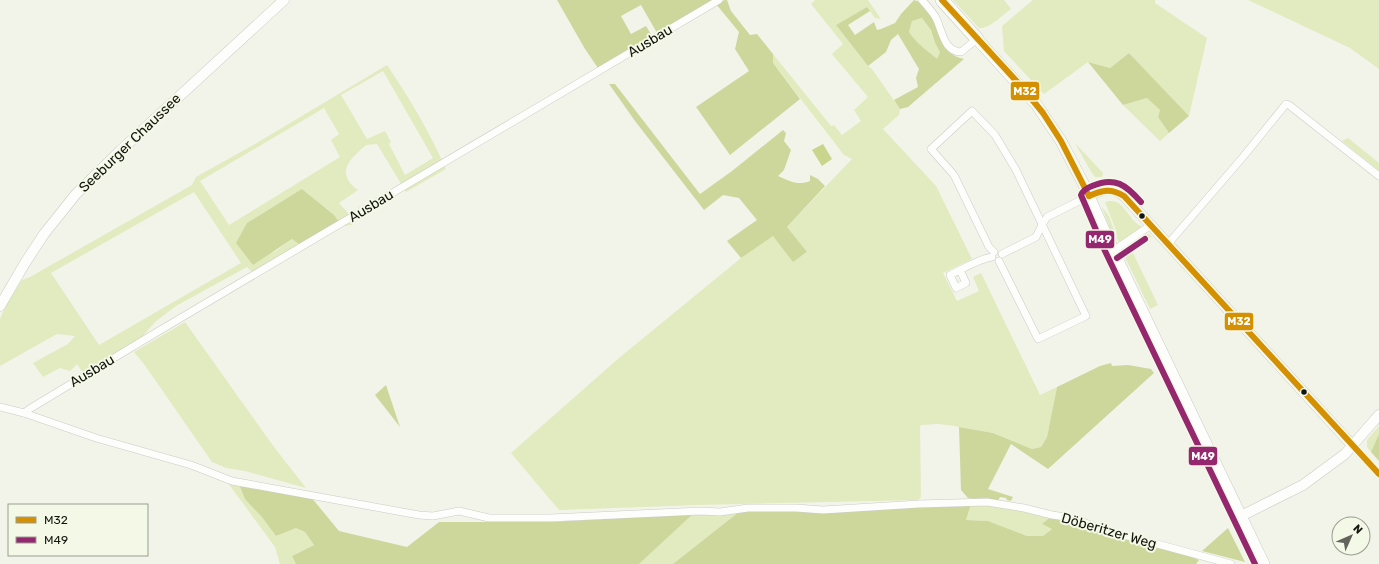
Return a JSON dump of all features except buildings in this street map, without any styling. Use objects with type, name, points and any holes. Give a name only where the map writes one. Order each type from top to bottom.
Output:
[{"type":"highway","points":[[942,0],[977,39]]},
{"type":"main road","name":"Seeburger Chaussee","points":[[0,306],[11,285],[36,246],[76,194],[120,150],[284,0]]},
{"type":"main road","points":[[977,39],[1025,91],[1043,113],[1061,141],[1089,196],[1113,251],[1264,564]]},
{"type":"main road","points":[[1089,196],[1105,189],[1116,191],[1124,196],[1353,446]]},
{"type":"main road","points":[[1241,516],[1303,485],[1345,454],[1379,415]]},
{"type":"street","name":"Ausbau","points":[[24,413],[157,332],[719,0]]},
{"type":"street","points":[[922,0],[936,17],[945,42],[950,48],[961,52],[977,39]]},
{"type":"street","points":[[1168,244],[1244,157],[1286,104],[1379,176]]},
{"type":"street","points":[[972,111],[995,135],[1016,170],[1042,225],[1086,316],[1038,339],[997,256],[989,247],[954,175],[931,149],[972,111]]},
{"type":"street","points":[[960,270],[983,259],[997,256],[1036,237],[1047,217],[1089,196]]},
{"type":"street","points":[[1113,251],[1151,225]]},
{"type":"street","points":[[0,407],[24,413]]},
{"type":"street","name":"Döberitzer Weg","points":[[24,413],[96,438],[191,465],[232,481],[419,515],[433,516],[459,511],[489,518],[550,518],[701,511],[720,512],[748,508],[796,508],[823,510],[919,504],[987,502],[1063,516],[1205,561],[1230,564]]},
{"type":"street","points":[[1353,446],[1379,474]]},
{"type":"shaded area","points":[[557,0],[713,0],[657,33],[641,5],[621,16],[631,34],[646,26],[652,36],[598,68],[585,49]]},
{"type":"shaded area","points":[[727,0],[731,11],[750,35],[757,34],[773,54],[773,63],[800,99],[730,155],[696,107],[749,71],[735,49],[739,32],[716,4]]},
{"type":"shaded area","points":[[815,0],[868,0],[881,19],[875,18],[867,7],[836,25],[872,69],[900,109],[900,114],[883,129],[936,186],[972,259],[943,273],[957,301],[979,291],[973,277],[981,273],[1040,395],[1057,387],[1047,437],[1041,447],[1032,449],[993,433],[938,424],[921,425],[921,497],[918,500],[559,510],[511,453],[619,358],[741,258],[773,235],[793,261],[807,253],[787,227],[852,159],[844,155],[773,63],[773,54],[831,126],[834,125],[842,135],[861,121],[854,110],[868,97],[832,54],[843,44],[811,4]]},
{"type":"shaded area","points":[[914,0],[923,4],[934,21],[945,47],[949,52],[964,59],[908,107],[900,109],[894,100],[918,87],[916,78],[919,69],[898,34],[891,40],[886,52],[868,66],[836,25],[867,7],[870,11],[848,25],[855,35],[874,22],[877,30],[895,23]],"holes":[[[922,18],[931,30],[935,43],[940,52],[937,59],[909,32],[912,21]]]},
{"type":"shaded area","points":[[953,0],[1004,0],[1011,9],[992,24],[979,28]]},
{"type":"shaded area","points":[[1033,0],[1155,0],[1155,3],[1207,38],[1189,116],[1129,53],[1110,68],[1088,62],[1044,94],[1004,51],[1002,26]]},
{"type":"shaded area","points":[[1248,0],[1379,0],[1379,69],[1350,48]]},
{"type":"shaded area","points":[[922,18],[931,30],[935,43],[940,52],[937,60],[909,32],[912,21]]},
{"type":"shaded area","points":[[1129,53],[1189,116],[1169,133],[1158,117],[1160,110],[1147,98],[1123,105],[1088,62],[1110,68]]},
{"type":"shaded area","points":[[387,65],[419,116],[446,169],[406,192],[377,144],[366,145],[350,161],[346,171],[346,176],[358,190],[339,203],[356,222],[352,225],[342,226],[334,215],[302,189],[273,253],[292,239],[300,245],[252,272],[247,267],[176,306],[156,321],[141,338],[83,373],[77,364],[70,371],[60,368],[43,377],[33,363],[68,344],[75,336],[57,334],[0,366],[0,319],[5,307],[22,280],[30,277],[192,185],[196,177],[255,144]],"holes":[[[383,71],[433,158],[405,175],[389,144],[391,142],[385,131],[367,139],[341,95]],[[324,108],[339,134],[331,140],[340,157],[229,225],[200,181]],[[194,192],[241,263],[99,345],[51,273]]]},
{"type":"shaded area","points":[[609,84],[615,84],[700,194],[732,171],[783,130],[786,133],[784,141],[791,150],[784,170],[778,176],[786,180],[801,183],[810,181],[810,175],[818,179],[825,186],[787,227],[807,252],[793,262],[773,236],[741,258],[727,241],[757,220],[739,198],[723,195],[704,210],[635,121]]},
{"type":"shaded area","points":[[1147,98],[1160,110],[1158,117],[1169,133],[1160,141],[1123,105]]},
{"type":"shaded area","points":[[1348,138],[1379,163],[1379,171],[1342,141]]},
{"type":"shaded area","points":[[1075,143],[1103,173],[1102,177],[1095,177]]},
{"type":"shaded area","points":[[823,144],[832,159],[822,166],[812,150]]},
{"type":"shaded area","points":[[302,189],[334,215],[342,226],[300,245],[292,239],[253,265],[236,243],[247,223]]},
{"type":"shaded area","points":[[1110,201],[1120,204],[1134,221],[1142,227],[1120,243],[1117,239],[1116,230],[1105,202]]},
{"type":"shaded area","points":[[1102,207],[1109,216],[1117,243],[1114,241]]},
{"type":"shaded area","points":[[1147,234],[1152,237],[1141,241],[1132,251],[1158,305],[1150,309],[1122,251]]},
{"type":"shaded area","points":[[185,322],[274,447],[306,488],[245,471],[226,468],[212,462],[144,364],[134,352]]},
{"type":"shaded area","points":[[1111,363],[1112,366],[1128,365],[1151,369],[1154,373],[1048,469],[1011,444],[988,489],[1013,497],[1011,501],[1000,497],[998,501],[968,498],[961,490],[959,427],[993,433],[1032,449],[1041,447],[1047,437],[1057,387],[1100,366]]},
{"type":"shaded area","points":[[386,385],[400,427],[375,395]]},
{"type":"shaded area","points":[[1379,426],[1379,434],[1371,452],[1367,447],[1367,440]]},
{"type":"shaded area","points":[[1379,434],[1379,461],[1371,452]]},
{"type":"shaded area","points":[[228,483],[239,484],[276,536],[296,528],[305,532],[314,545],[292,556],[296,564],[280,564],[275,547]]},
{"type":"shaded area","points":[[239,484],[311,497],[339,531],[407,547],[439,522],[550,522],[693,514],[639,564],[296,564],[292,556],[314,545],[305,532],[296,528],[276,536],[262,517],[245,499]]},
{"type":"shaded area","points":[[971,504],[991,504],[1052,516],[1052,529],[1043,536],[1027,536],[988,521],[966,520]]},
{"type":"shaded area","points":[[971,504],[966,520],[988,521],[1027,536],[1043,536],[1052,529],[1042,524],[1052,516],[1072,519],[1199,560],[1196,564],[673,564],[740,511]]},
{"type":"shaded area","points":[[740,511],[673,564],[639,564],[693,514]]},
{"type":"shaded area","points":[[1228,528],[1245,562],[1202,551]]},
{"type":"transit line","name":"M32","points":[[942,0],[1021,86],[1043,113],[1061,141],[1089,196]]},
{"type":"transit line","name":"M49","points":[[1141,202],[1125,187],[1114,182],[1100,183],[1092,186],[1085,189],[1081,195],[1105,251],[1255,564]]},
{"type":"transit line","name":"M32","points":[[1089,196],[1098,192],[1106,191],[1119,193],[1124,196],[1379,474]]},
{"type":"transit line","name":"M49","points":[[1117,258],[1145,239]]}]
